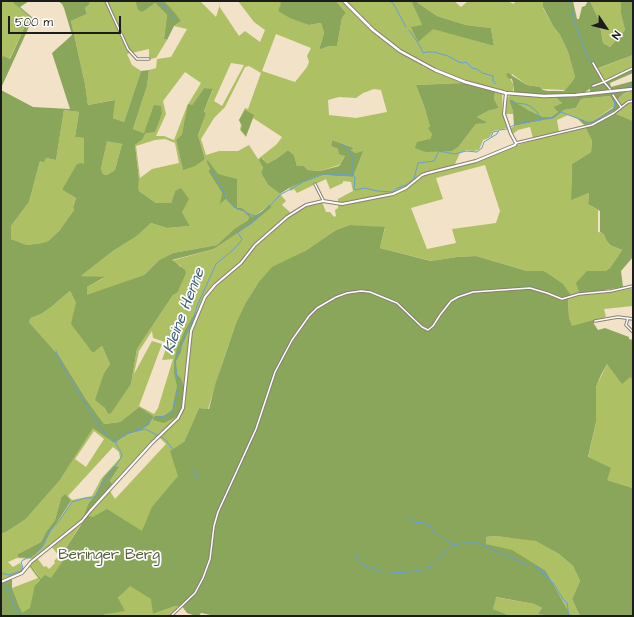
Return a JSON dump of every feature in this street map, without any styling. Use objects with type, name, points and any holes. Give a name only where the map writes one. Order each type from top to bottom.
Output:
[{"type":"main road","points":[[344,1],[362,20],[383,38],[417,61],[438,72],[484,88],[506,93],[532,96],[555,96],[633,89]]},
{"type":"street","points":[[106,1],[121,37],[131,54],[138,60],[149,59]]},
{"type":"street","points":[[593,63],[610,89]]},
{"type":"street","points":[[593,86],[633,68]]},
{"type":"street","points":[[506,93],[504,114],[516,143]]},
{"type":"street","points":[[614,96],[621,107]]},
{"type":"street","points":[[1,582],[21,574],[32,561],[82,521],[157,438],[178,418],[182,408],[191,331],[208,292],[242,263],[257,242],[287,216],[304,206],[323,201],[342,204],[390,195],[406,188],[419,177],[428,173],[482,159],[509,148],[516,143],[592,125],[614,113],[628,102],[633,101]]},
{"type":"street","points":[[315,184],[323,201]]},
{"type":"street","points":[[171,616],[195,593],[203,578],[210,559],[214,526],[218,512],[256,429],[275,372],[294,337],[309,316],[317,308],[336,297],[347,293],[361,291],[370,292],[395,302],[420,326],[428,330],[451,301],[469,293],[530,288],[563,299],[579,294],[611,291],[633,286]]},
{"type":"street","points":[[595,321],[614,318],[633,319]]},
{"type":"street","points":[[628,318],[626,325],[633,332]]},
{"type":"green space","points":[[1,1],[11,1],[32,19],[25,26],[9,60],[1,63]]},
{"type":"green space","points":[[11,1],[29,1],[20,7],[33,18],[1,88],[1,63],[3,56],[10,59],[25,26],[32,19]]},
{"type":"green space","points":[[58,1],[88,1],[90,4],[85,8],[87,14],[71,21],[85,84],[88,105],[115,100],[113,118],[124,122],[141,71],[149,70],[147,86],[133,129],[144,133],[154,105],[161,106],[162,113],[155,132],[146,133],[142,140],[135,145],[139,191],[156,203],[171,203],[175,191],[181,188],[189,199],[182,212],[190,226],[167,228],[151,223],[137,236],[113,251],[81,276],[105,277],[87,287],[87,295],[144,275],[159,260],[173,253],[217,245],[234,229],[248,220],[249,217],[244,212],[234,208],[226,199],[220,204],[222,193],[208,171],[210,169],[206,161],[208,160],[218,174],[237,179],[237,208],[242,208],[252,217],[269,205],[272,207],[253,223],[214,249],[172,260],[185,270],[186,273],[177,293],[173,295],[137,349],[131,384],[111,413],[108,414],[104,407],[95,400],[104,373],[110,364],[102,346],[93,353],[71,324],[76,303],[70,291],[50,308],[31,318],[29,322],[60,357],[86,399],[104,424],[120,422],[139,407],[153,416],[149,425],[140,431],[129,434],[114,443],[93,428],[60,480],[26,519],[1,534],[1,90],[33,107],[70,109],[52,53],[72,35],[62,4]],"holes":[[[64,110],[79,112],[75,137],[84,138],[84,164],[77,164],[62,190],[76,198],[73,207],[74,210],[59,231],[48,241],[27,245],[11,239],[11,226],[29,202],[40,161],[44,162],[46,158],[56,160]],[[107,141],[122,144],[115,170],[107,175],[103,174],[101,169]]]},
{"type":"green space","points":[[88,1],[135,1],[138,9],[155,3],[167,15],[164,39],[167,40],[156,58],[149,59],[149,49],[127,54],[132,65],[141,71],[124,122],[113,118],[114,100],[88,105],[85,84],[71,21],[87,14],[85,8],[90,4]]},
{"type":"green space","points":[[135,1],[164,1],[175,13],[181,21],[174,26],[167,40],[164,39],[167,15],[155,3],[142,12],[138,10]]},
{"type":"green space","name":"Beringer Berg","points":[[164,1],[200,1],[216,17],[219,6],[239,36],[245,31],[260,42],[265,30],[254,22],[238,1],[276,1],[282,3],[278,11],[309,25],[321,23],[324,33],[319,50],[329,46],[337,46],[342,18],[346,13],[336,1],[411,1],[422,25],[494,46],[491,28],[466,25],[437,16],[417,1],[454,1],[461,7],[468,1],[507,1],[514,4],[515,1],[543,1],[543,8],[560,35],[568,52],[575,77],[571,83],[565,90],[542,89],[540,87],[527,85],[512,74],[510,78],[513,84],[513,92],[486,87],[485,85],[484,86],[464,80],[424,63],[422,66],[462,83],[416,85],[432,134],[430,139],[459,146],[476,124],[485,121],[477,117],[488,111],[499,108],[494,99],[495,92],[502,94],[503,114],[507,128],[493,131],[489,138],[483,140],[479,150],[466,150],[460,153],[454,166],[422,174],[405,187],[391,195],[402,191],[427,174],[473,163],[517,145],[558,133],[533,138],[530,127],[518,130],[513,134],[510,129],[514,126],[554,118],[564,110],[576,108],[581,99],[610,96],[614,103],[613,107],[593,121],[587,122],[581,119],[585,125],[595,122],[619,108],[616,101],[623,94],[633,90],[633,121],[614,113],[592,140],[591,152],[572,164],[571,199],[589,193],[588,204],[598,210],[598,232],[604,233],[606,240],[610,245],[622,250],[610,268],[605,271],[587,271],[580,295],[612,292],[633,288],[633,306],[604,309],[606,317],[572,327],[569,317],[568,299],[570,297],[544,271],[527,271],[476,256],[432,261],[380,248],[385,228],[350,225],[336,230],[258,283],[246,302],[236,323],[208,409],[199,408],[184,442],[189,464],[153,614],[179,606],[170,616],[104,616],[125,590],[12,616],[20,608],[12,588],[38,578],[29,566],[30,564],[37,558],[44,567],[46,566],[49,569],[59,556],[51,546],[33,559],[17,558],[8,562],[13,567],[20,563],[24,570],[1,581],[1,534],[26,519],[60,480],[93,427],[114,443],[129,434],[140,431],[149,425],[139,407],[120,422],[104,424],[86,399],[60,357],[29,322],[31,318],[50,308],[70,291],[76,303],[93,353],[102,346],[110,364],[104,373],[104,407],[108,414],[131,384],[137,349],[173,295],[177,293],[181,266],[171,261],[214,249],[253,223],[272,207],[268,206],[252,218],[242,208],[237,208],[208,160],[206,161],[210,169],[208,171],[222,193],[221,203],[226,199],[234,208],[244,212],[249,217],[248,220],[234,229],[217,245],[173,253],[159,260],[144,275],[87,296],[87,287],[104,278],[81,276],[113,251],[137,236],[151,223],[167,228],[190,226],[182,212],[175,191],[171,203],[156,203],[139,191],[137,187],[139,179],[135,145],[142,140],[162,113],[144,133],[133,129],[147,86],[149,70],[156,68],[157,59],[171,57],[187,29],[174,26],[181,21]],"holes":[[[276,34],[311,48],[307,56],[309,62],[307,67],[295,82],[262,71]],[[231,63],[244,65],[222,106],[214,101]],[[249,66],[261,73],[248,109],[245,108],[239,120],[241,125],[240,130],[246,137],[253,118],[282,137],[277,144],[258,159],[249,145],[238,151],[219,151],[206,155],[201,139],[214,118],[225,107],[245,67]],[[185,72],[201,83],[187,106],[174,140],[164,136],[156,136],[166,114],[163,101]],[[204,88],[213,90],[204,111],[206,114],[198,135],[205,159],[183,169],[176,140],[182,134],[192,105]],[[374,89],[381,90],[387,112],[356,118],[329,115],[328,100],[339,97],[356,98],[363,93]],[[568,115],[578,119],[585,126],[559,132],[557,120]],[[165,139],[175,143],[179,163],[152,169],[140,178],[136,146],[155,140]],[[332,140],[354,148],[351,150],[356,153],[363,152],[353,177],[320,175],[289,188],[291,191],[294,189],[297,193],[326,179],[330,189],[343,183],[343,181],[351,182],[353,191],[338,199],[338,208],[335,210],[336,216],[334,217],[330,212],[326,212],[322,202],[309,205],[291,213],[282,205],[286,201],[280,194],[268,185],[261,173],[263,169],[260,160],[263,158],[266,165],[288,150],[294,155],[297,166],[304,166],[308,170],[320,171],[339,165],[345,156],[338,149],[331,146]],[[485,165],[500,211],[496,223],[452,229],[456,243],[427,249],[411,208],[443,199],[436,178]],[[152,331],[153,338],[168,343],[162,360],[173,359],[158,408],[154,414],[139,406],[162,344],[152,341],[134,374],[139,351]],[[94,431],[104,439],[86,467],[75,459]],[[159,437],[166,444],[115,499],[110,491]],[[113,447],[119,452],[120,458],[101,479],[92,496],[72,500],[68,496]],[[119,467],[110,481],[113,485],[97,501],[89,516],[91,517],[35,606],[35,585],[40,580],[32,566],[41,579],[51,579],[64,559],[64,551],[84,519],[88,504],[95,495],[103,478]],[[61,498],[71,502],[41,549],[18,554],[41,542],[55,520]]]},
{"type":"green space","points":[[276,1],[336,1],[346,13],[342,18],[337,46],[329,46],[319,50],[324,33],[321,23],[309,25],[290,18],[278,11],[281,3]]},
{"type":"green space","points":[[411,1],[417,1],[437,16],[466,25],[491,28],[494,46],[433,29],[418,42],[411,27],[422,25]]},
{"type":"green space","points":[[543,1],[573,1],[577,19],[579,19],[582,7],[590,1],[599,20],[603,43],[610,47],[625,30],[621,14],[621,1],[633,1],[633,55],[596,69],[604,83],[633,69],[633,73],[610,83],[611,87],[633,81],[633,88],[590,92],[590,89],[585,92],[561,95],[514,92],[512,79],[508,78],[506,74],[508,73],[527,85],[540,87],[543,90],[548,91],[564,91],[575,77],[568,52],[560,35],[553,26],[543,7]]},
{"type":"green space","points":[[590,1],[621,1],[621,14],[625,30],[610,47],[603,43],[599,20]]},
{"type":"green space","points":[[633,55],[633,68],[607,80],[603,79],[597,69]]},
{"type":"green space","points":[[462,83],[495,92],[494,99],[499,108],[488,111],[477,117],[486,123],[476,124],[459,146],[452,151],[426,152],[415,148],[417,142],[430,139],[432,134],[428,128],[430,127],[425,109],[416,85]]},
{"type":"green space","points":[[204,88],[213,89],[204,111],[206,114],[198,135],[205,159],[195,166],[183,170],[176,140],[182,134],[188,104],[192,105]]},
{"type":"green space","points":[[631,90],[623,94],[616,101],[619,108],[595,122],[585,125],[578,119],[587,122],[593,121],[613,108],[614,103],[610,96],[581,99],[576,108],[564,110],[554,118],[514,126],[513,111],[509,101],[511,99],[528,110],[543,117],[551,117],[558,112],[553,107],[562,103],[555,97]]},
{"type":"green space","points":[[510,95],[555,97],[562,103],[553,107],[558,112],[551,117],[543,117],[528,110],[511,99],[509,101],[513,114],[505,114],[507,98]]},
{"type":"green space","points":[[64,110],[79,112],[75,137],[84,138],[84,164],[62,190],[76,198],[73,206],[74,210],[59,231],[48,241],[27,245],[11,239],[11,226],[29,202],[40,161],[46,158],[56,160]]},
{"type":"green space","points":[[245,110],[254,115],[246,136],[241,130],[242,125],[239,120]]},
{"type":"green space","points":[[614,113],[633,121],[633,257],[621,271],[623,287],[598,291],[598,293],[580,295],[576,283],[587,271],[605,271],[610,268],[622,250],[610,245],[604,234],[600,232],[600,211],[588,204],[589,193],[571,200],[572,164],[591,152],[592,140],[585,126],[601,121]]},
{"type":"green space","points":[[107,140],[122,144],[115,170],[107,175],[103,174],[101,169]]},
{"type":"green space","points":[[332,140],[354,148],[351,150],[356,153],[363,151],[353,177],[320,175],[289,188],[280,194],[268,185],[261,173],[263,168],[259,160],[262,158],[267,164],[288,150],[294,155],[297,166],[304,166],[308,170],[320,171],[339,166],[345,156],[339,154],[338,149],[331,146]]},
{"type":"green space","name":"Beringer Berg","points":[[350,225],[385,227],[380,248],[431,261],[476,256],[527,271],[544,271],[563,284],[572,297],[568,299],[569,317],[572,326],[594,320],[594,324],[598,330],[605,328],[633,340],[633,381],[630,377],[622,384],[607,364],[596,387],[596,422],[588,457],[611,468],[607,480],[633,488],[633,616],[580,616],[572,599],[580,581],[573,566],[559,554],[536,541],[495,536],[486,537],[486,544],[512,550],[546,571],[571,616],[548,616],[538,614],[542,608],[534,604],[496,597],[493,609],[506,614],[506,616],[216,616],[201,613],[199,616],[196,616],[187,613],[181,605],[153,614],[151,599],[130,586],[118,598],[125,611],[105,614],[104,616],[1,616],[1,581],[12,577],[12,588],[22,613],[30,608],[35,585],[40,580],[30,566],[41,579],[45,575],[51,578],[64,559],[64,551],[84,520],[83,519],[88,504],[95,495],[103,478],[114,466],[119,467],[110,481],[113,485],[97,501],[89,516],[93,517],[107,509],[142,531],[152,507],[178,476],[170,451],[184,442],[199,408],[209,409],[215,385],[236,323],[246,302],[258,283],[272,267],[305,251],[336,230]]},
{"type":"green space","points":[[194,315],[196,315],[176,361],[177,374],[184,386],[181,409],[178,416],[164,423],[153,420],[155,416],[164,416],[172,410],[177,386],[174,373],[174,362],[177,348]]},
{"type":"green space","points":[[607,364],[630,377],[633,381],[633,488],[607,480],[588,458],[596,422],[596,387]]},
{"type":"green space","points":[[65,494],[71,501],[41,549],[30,558],[18,557],[18,554],[41,542],[55,520],[61,498]]},
{"type":"green space","points":[[495,536],[539,542],[559,554],[573,566],[580,581],[572,599],[580,616],[571,616],[546,571],[486,544],[486,537]]},
{"type":"green space","points":[[495,597],[534,604],[542,608],[538,614],[548,616],[506,616],[506,614],[493,609]]},
{"type":"waterway","points":[[158,1],[169,10],[175,20]]},
{"type":"waterway","points":[[389,1],[393,3],[406,27]]},
{"type":"waterway","points":[[571,1],[572,13],[576,27],[590,62]]},
{"type":"waterway","points":[[409,30],[423,53],[434,52],[448,56],[459,62],[466,62],[472,68],[493,76],[493,81],[496,84]]},
{"type":"waterway","name":"Kleine Henne","points":[[628,87],[633,83]]},
{"type":"waterway","name":"Kleine Henne","points":[[1,573],[9,575],[21,571],[23,568],[21,562],[32,556],[43,546],[50,531],[72,502],[96,496],[103,483],[121,458],[122,454],[116,444],[116,441],[127,433],[136,431],[147,425],[152,418],[165,416],[173,411],[178,386],[175,361],[216,264],[241,241],[242,239],[238,233],[239,231],[252,223],[280,195],[303,182],[324,174],[353,175],[355,177],[355,190],[365,188],[377,191],[393,192],[397,188],[406,185],[414,179],[418,163],[434,161],[439,151],[455,154],[466,151],[477,152],[482,148],[484,142],[497,134],[499,130],[507,129],[516,124],[553,118],[561,112],[587,122],[593,122],[612,110],[615,106],[614,100],[620,94]]},
{"type":"waterway","points":[[511,101],[530,106],[537,112],[541,119]]},
{"type":"waterway","name":"Kleine Henne","points":[[491,137],[493,132],[498,131]]},
{"type":"waterway","points":[[342,144],[349,150],[353,158],[353,175]]},
{"type":"waterway","points":[[213,172],[228,201],[237,209],[243,210],[257,217]]},
{"type":"waterway","points":[[56,351],[63,368],[100,427],[114,442]]},
{"type":"waterway","points":[[137,431],[145,429],[165,439],[173,450],[190,467]]},
{"type":"waterway","points":[[192,469],[198,479]]},
{"type":"waterway","points":[[407,517],[414,522],[424,523]]},
{"type":"waterway","points":[[426,524],[429,524],[433,531],[440,536]]},
{"type":"waterway","points":[[445,539],[453,544]]},
{"type":"waterway","points":[[449,548],[463,543],[479,543],[527,565]]},
{"type":"waterway","points":[[390,573],[427,569],[446,551]]},
{"type":"waterway","points":[[356,554],[360,562],[365,566],[383,572]]},
{"type":"waterway","points":[[532,565],[536,566],[553,583],[567,603],[569,616]]},
{"type":"waterway","points":[[6,582],[5,587],[9,591],[13,603],[21,616]]}]
